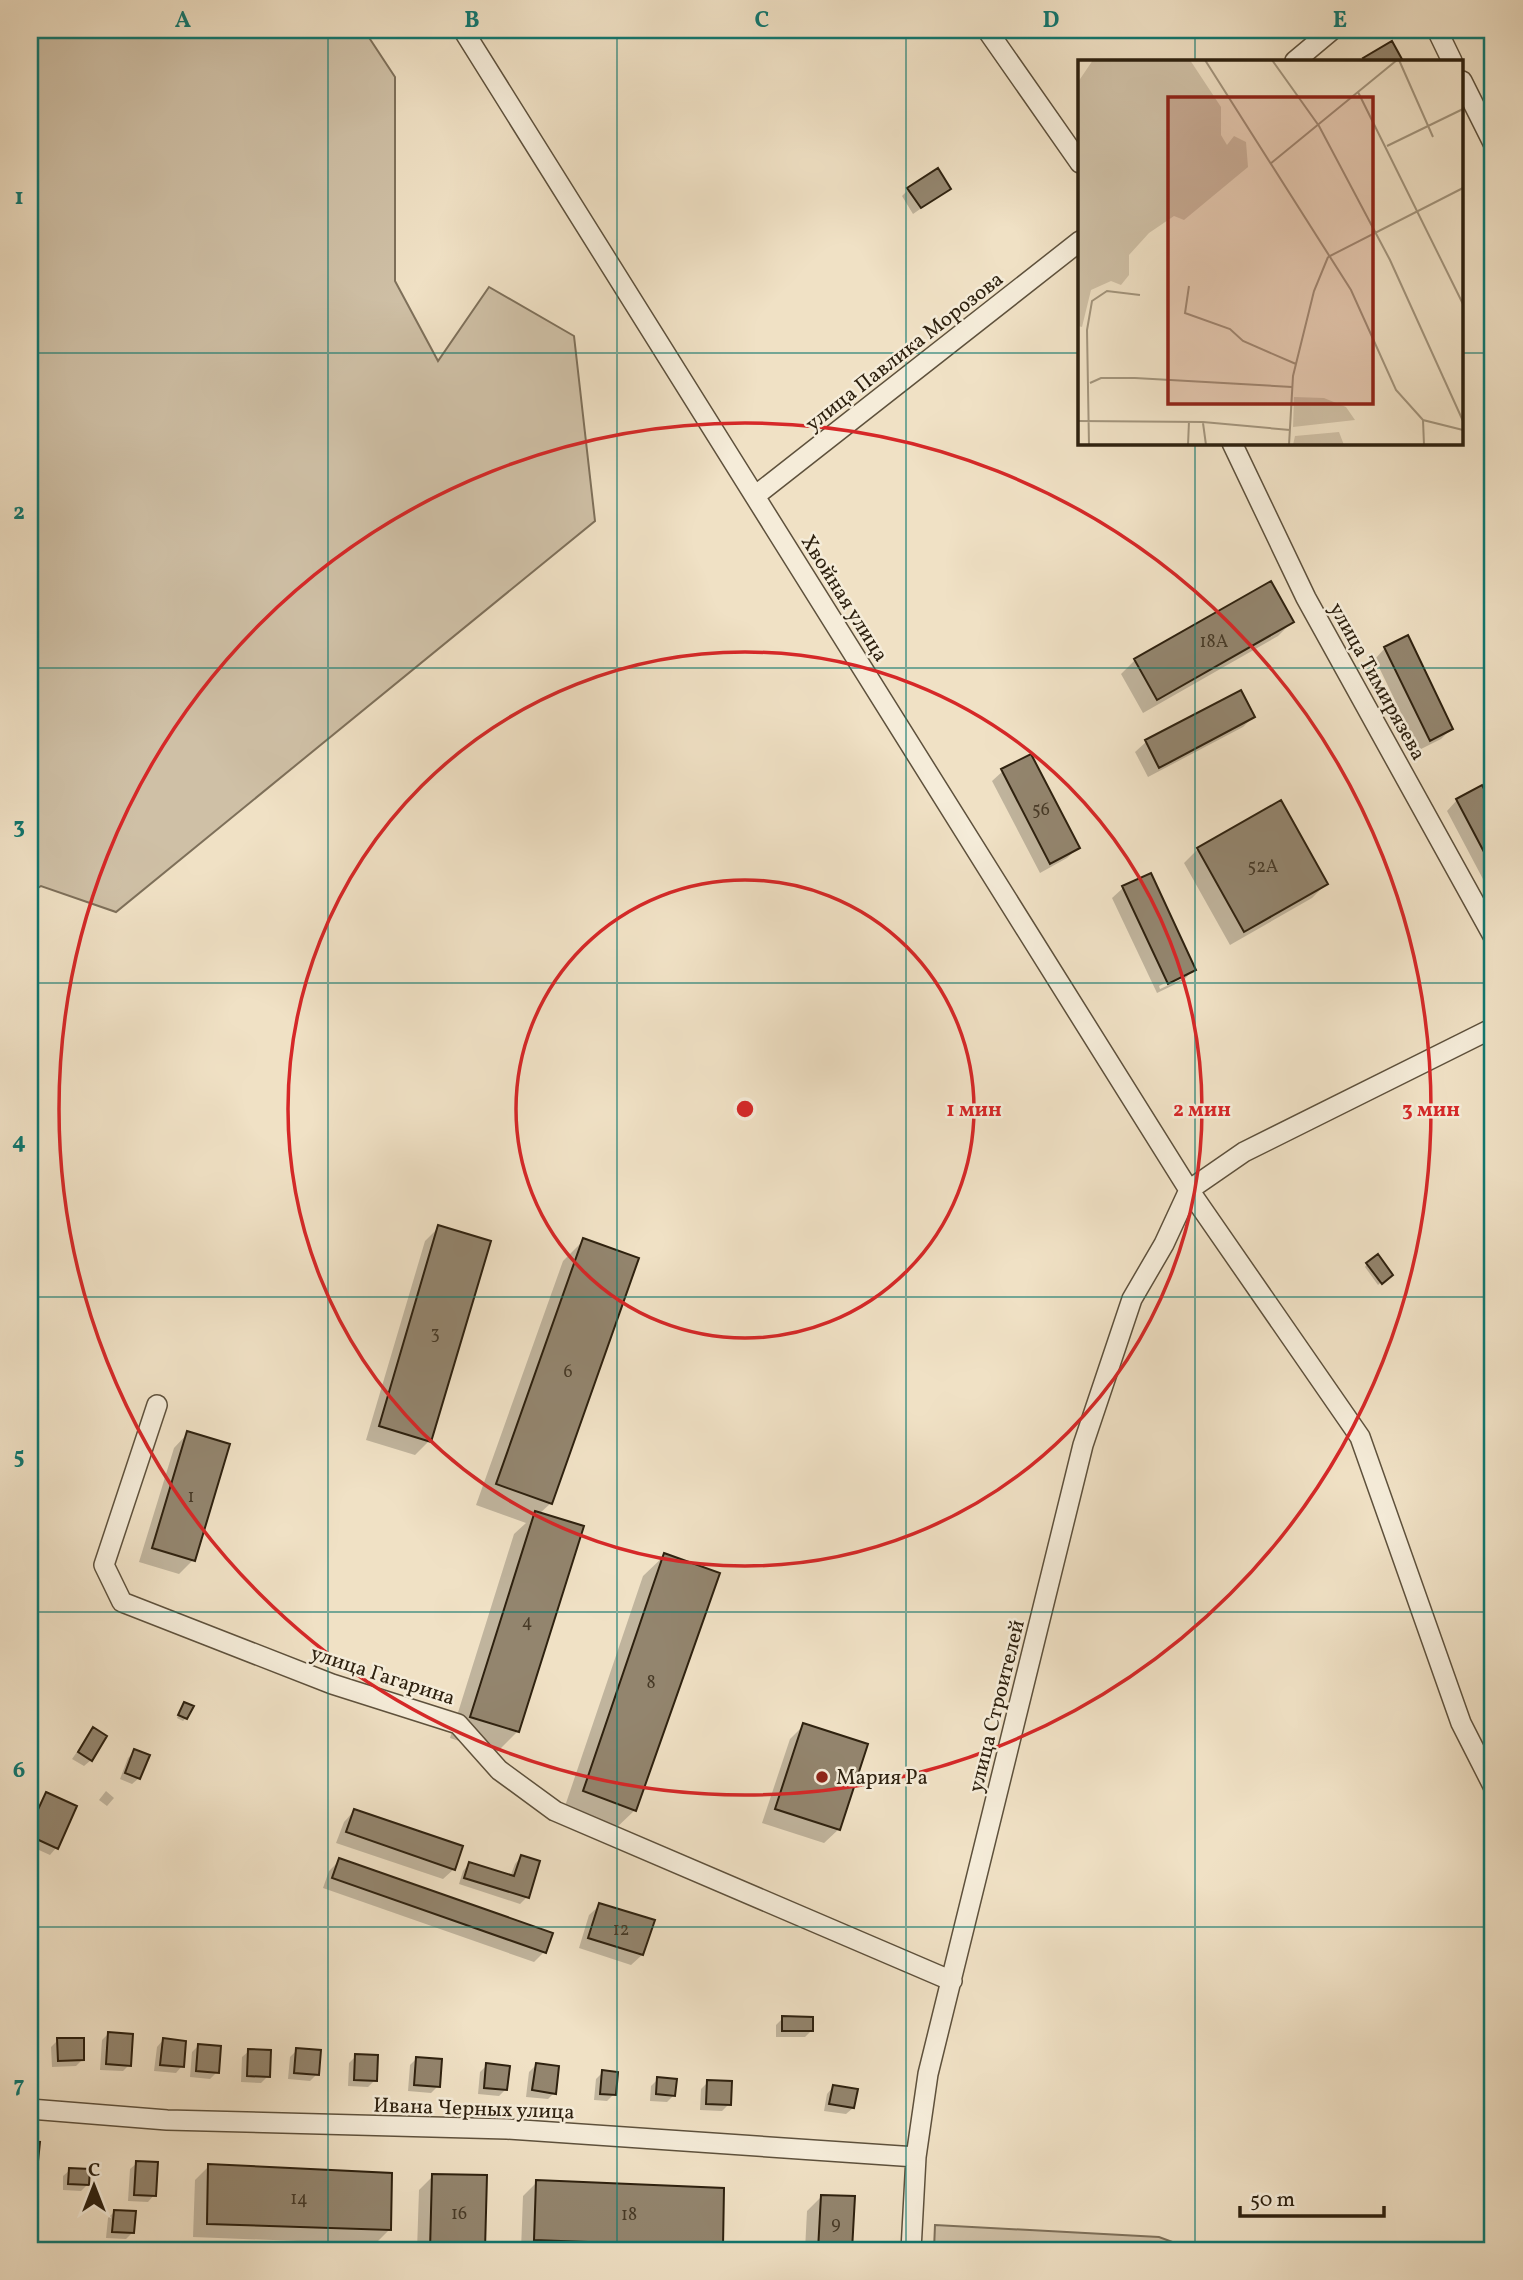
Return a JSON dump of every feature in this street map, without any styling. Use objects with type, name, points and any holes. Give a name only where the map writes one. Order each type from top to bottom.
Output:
[{"type":"street","name":"Хвойная улица","points":[[463,30],[1189,1190],[1360,1437],[1461,1723],[1493,1786]]},
{"type":"street","points":[[987,30],[1078,160]]},
{"type":"street","points":[[1296,60],[1332,30]]},
{"type":"street","points":[[1437,30],[1452,60]]},
{"type":"street","points":[[1464,85],[1493,143]]},
{"type":"street","name":"улица Павлика Морозова","points":[[755,496],[1078,243]]},
{"type":"street","name":"улица Тимирязева","points":[[1232,444],[1306,598],[1493,936]]},
{"type":"street","points":[[1189,1190],[1244,1152],[1493,1028]]},
{"type":"street","name":"улица Строителей","points":[[911,2250],[916,2157],[928,2074],[1083,1445],[1132,1299],[1164,1244],[1189,1190]]},
{"type":"street","name":"улица Гагарина","points":[[157,1405],[104,1565],[121,1602],[332,1684],[458,1724],[499,1770],[555,1811],[952,1981]]},
{"type":"street","name":"Ивана Черных улица","points":[[30,2109],[167,2120],[507,2129],[916,2157]]},
{"type":"shaded area","points":[[30,30],[364,30],[395,77],[395,281],[438,361],[489,287],[574,336],[595,521],[116,912],[41,886],[30,893]]},
{"type":"shaded area","points":[[935,2225],[1159,2237],[1194,2250],[934,2250]]},
{"type":"building","points":[[1392,41],[1402,60],[1364,60],[1363,58]]},
{"type":"building","points":[[938,168],[951,189],[921,208],[907,188]]},
{"type":"building","points":[[1271,581],[1294,622],[1157,700],[1134,659]]},
{"type":"building","points":[[1408,635],[1453,729],[1430,741],[1384,647]]},
{"type":"building","points":[[1241,690],[1255,717],[1159,768],[1145,740]]},
{"type":"building","points":[[1031,754],[1080,848],[1050,864],[1001,769]]},
{"type":"building","points":[[1482,785],[1493,806],[1493,869],[1456,799]]},
{"type":"building","points":[[1281,800],[1328,884],[1244,932],[1197,848]]},
{"type":"building","points":[[1151,873],[1196,970],[1168,984],[1122,886]]},
{"type":"building","points":[[438,1225],[491,1241],[431,1442],[379,1426]]},
{"type":"building","points":[[583,1238],[639,1258],[552,1504],[496,1484]]},
{"type":"building","points":[[1378,1254],[1393,1275],[1382,1284],[1366,1263]]},
{"type":"building","points":[[187,1431],[230,1444],[195,1561],[152,1548]]},
{"type":"building","points":[[535,1511],[584,1526],[519,1732],[470,1717]]},
{"type":"building","points":[[664,1553],[720,1573],[636,1811],[583,1791]]},
{"type":"building","points":[[184,1702],[194,1706],[187,1719],[178,1715]]},
{"type":"building","name":"Мария Ра","points":[[803,1723],[868,1744],[840,1830],[775,1809]]},
{"type":"building","points":[[93,1727],[107,1736],[92,1761],[78,1752]]},
{"type":"building","points":[[134,1749],[150,1755],[140,1779],[125,1773]]},
{"type":"building","points":[[46,1792],[77,1806],[58,1849],[30,1836],[30,1827]]},
{"type":"building","points":[[354,1809],[463,1846],[455,1870],[346,1832]]},
{"type":"building","points":[[521,1855],[540,1861],[529,1898],[464,1878],[469,1862],[514,1876]]},
{"type":"building","points":[[339,1858],[553,1933],[546,1953],[332,1878]]},
{"type":"building","points":[[599,1903],[655,1920],[643,1955],[588,1938]]},
{"type":"building","points":[[782,2016],[813,2017],[813,2031],[782,2031]]},
{"type":"building","points":[[108,2032],[133,2034],[131,2066],[106,2064]]},
{"type":"building","points":[[57,2038],[84,2038],[84,2060],[58,2061]]},
{"type":"building","points":[[163,2038],[186,2041],[184,2067],[160,2065]]},
{"type":"building","points":[[198,2044],[221,2046],[219,2073],[196,2071]]},
{"type":"building","points":[[296,2048],[321,2050],[319,2075],[294,2073]]},
{"type":"building","points":[[248,2049],[271,2050],[270,2077],[247,2076]]},
{"type":"building","points":[[355,2054],[378,2055],[377,2081],[354,2080]]},
{"type":"building","points":[[416,2057],[442,2059],[440,2087],[414,2085]]},
{"type":"building","points":[[486,2063],[510,2066],[507,2090],[484,2088]]},
{"type":"building","points":[[536,2063],[559,2066],[556,2094],[532,2090]]},
{"type":"building","points":[[602,2070],[618,2072],[616,2095],[600,2094]]},
{"type":"building","points":[[657,2077],[677,2079],[675,2096],[656,2094]]},
{"type":"building","points":[[707,2080],[732,2081],[731,2105],[706,2104]]},
{"type":"building","points":[[833,2085],[858,2089],[854,2108],[829,2104]]},
{"type":"building","points":[[30,2141],[40,2142],[37,2171],[30,2170]]},
{"type":"building","points":[[136,2161],[158,2162],[156,2196],[134,2195]]},
{"type":"building","points":[[208,2164],[392,2173],[391,2230],[207,2224]]},
{"type":"building","points":[[69,2168],[90,2169],[89,2185],[68,2184]]},
{"type":"building","points":[[432,2174],[487,2175],[485,2250],[430,2250]]},
{"type":"building","points":[[536,2180],[724,2188],[723,2247],[534,2240]]},
{"type":"building","points":[[821,2195],[855,2196],[852,2250],[818,2250]]},
{"type":"building","points":[[114,2210],[136,2211],[134,2233],[112,2232]]},
{"type":"place","name":"Мария Ра","points":[[822,1777]]}]
